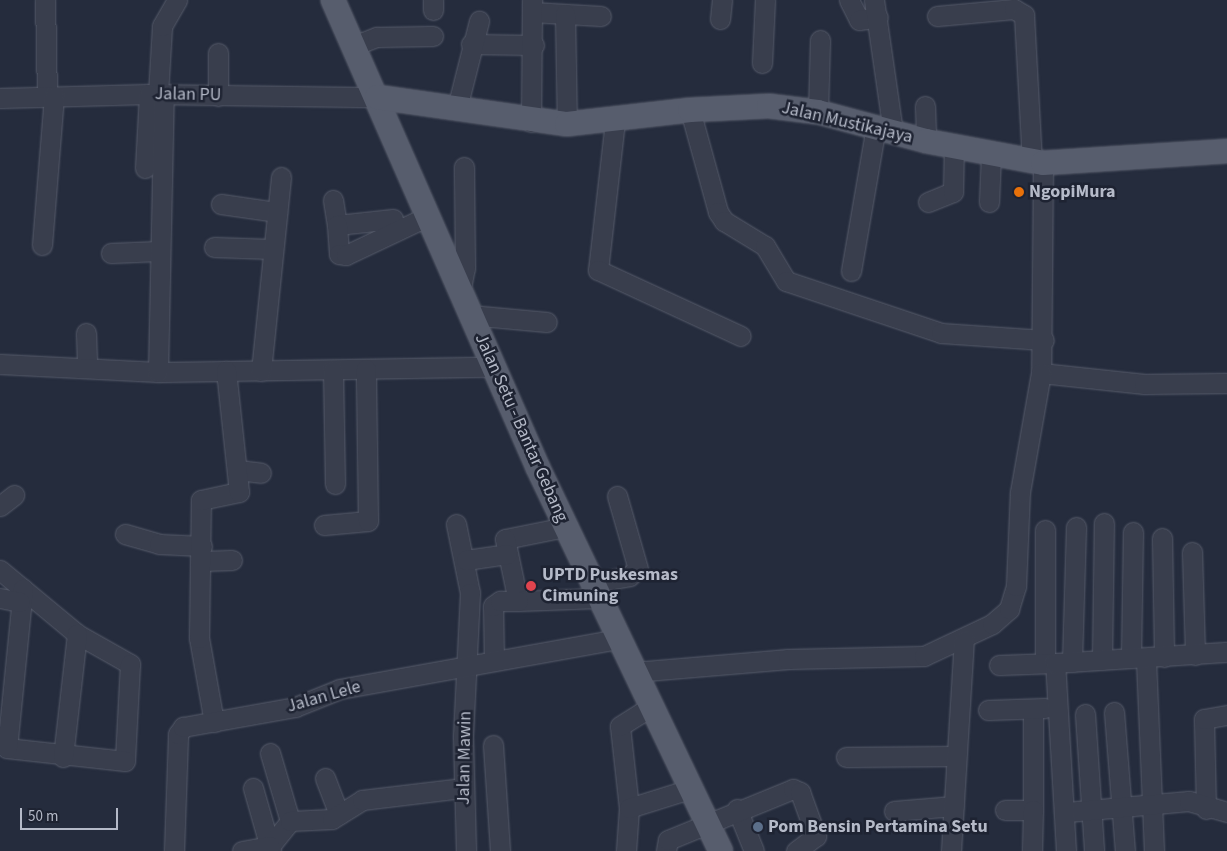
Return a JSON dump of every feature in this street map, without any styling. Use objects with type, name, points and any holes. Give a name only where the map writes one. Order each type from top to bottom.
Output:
[{"type":"main road","name":"Jalan Setu - Bantar Gebang","points":[[334,0],[377,97],[426,217],[565,527],[651,707],[693,788],[721,851]]},
{"type":"main road","name":"Jalan Mustikajaya","points":[[377,97],[457,108],[531,122],[567,124],[615,121],[690,110],[770,106],[818,112],[926,140],[1037,162],[1227,151]]},
{"type":"street","points":[[42,246],[51,96],[45,0]]},
{"type":"street","points":[[158,372],[157,94],[162,26],[177,0]]},
{"type":"street","points":[[720,19],[722,0]]},
{"type":"street","points":[[762,63],[765,0]]},
{"type":"street","points":[[849,0],[859,20],[876,9],[884,130],[851,271]]},
{"type":"street","points":[[531,122],[534,45],[532,6],[565,14],[601,16]]},
{"type":"street","points":[[634,672],[788,658],[924,656],[964,640],[1003,616],[1013,601],[1020,492],[1041,373],[1044,340],[1037,162],[1024,15],[1014,9],[937,16]]},
{"type":"street","points":[[565,14],[567,124]]},
{"type":"street","points":[[457,108],[471,44],[479,21]]},
{"type":"street","points":[[353,46],[377,37],[434,36]]},
{"type":"street","points":[[818,112],[820,40]]},
{"type":"street","points":[[471,44],[534,45]]},
{"type":"street","points":[[218,53],[218,96]]},
{"type":"street","points":[[145,168],[157,94]]},
{"type":"street","name":"Jalan PU","points":[[0,98],[157,94],[377,97]]},
{"type":"street","points":[[925,106],[926,140]]},
{"type":"street","points":[[690,110],[720,217],[765,246],[786,281],[940,333],[1044,340]]},
{"type":"street","points":[[615,121],[598,270],[742,336]]},
{"type":"street","points":[[928,202],[953,192],[954,146]]},
{"type":"street","points":[[989,202],[991,154]]},
{"type":"street","points":[[460,293],[465,268],[464,167]]},
{"type":"street","points":[[261,371],[281,177]]},
{"type":"street","points":[[333,200],[342,256],[426,217]]},
{"type":"street","points":[[221,204],[277,212]]},
{"type":"street","points":[[337,225],[393,219]]},
{"type":"street","points":[[214,247],[272,250]]},
{"type":"street","points":[[111,253],[159,250]]},
{"type":"street","points":[[470,315],[547,322]]},
{"type":"street","points":[[86,333],[87,368]]},
{"type":"street","points":[[0,364],[158,372],[493,367]]},
{"type":"street","points":[[324,526],[368,521],[366,369]]},
{"type":"street","points":[[333,370],[335,484]]},
{"type":"street","points":[[214,722],[199,638],[202,553],[201,500],[238,494],[238,470],[226,371]]},
{"type":"street","points":[[1041,373],[1144,384],[1227,383]]},
{"type":"street","points":[[238,470],[261,473]]},
{"type":"street","points":[[494,661],[493,606],[500,601],[518,601],[595,591],[629,576],[638,569],[617,496]]},
{"type":"street","points":[[1102,660],[1104,523]]},
{"type":"street","name":"Jalan Mawin","points":[[456,524],[466,560],[469,665],[463,788],[466,851]]},
{"type":"street","points":[[518,601],[504,542],[508,536],[565,527]]},
{"type":"street","points":[[1058,663],[1076,527]]},
{"type":"street","points":[[1045,530],[1058,663],[1058,706],[1067,812],[1066,851]]},
{"type":"street","points":[[1133,532],[1147,658],[1154,851]]},
{"type":"street","points":[[126,534],[159,544],[232,560]]},
{"type":"street","points":[[1147,658],[1162,538]]},
{"type":"street","points":[[1192,552],[1195,656]]},
{"type":"street","points":[[466,560],[507,554]]},
{"type":"street","points":[[0,570],[21,595],[76,634],[130,664],[125,761],[63,756],[7,748],[5,674],[21,595]]},
{"type":"street","points":[[0,598],[21,595]]},
{"type":"street","points":[[63,756],[76,634]]},
{"type":"street","name":"Jalan Lele","points":[[174,851],[178,734],[183,727],[295,706],[340,689],[618,639]]},
{"type":"street","points":[[951,851],[964,640]]},
{"type":"street","points":[[999,665],[1195,656],[1227,652]]},
{"type":"street","points":[[988,710],[1033,709],[1058,706]]},
{"type":"street","points":[[626,851],[629,808],[620,726],[651,707]]},
{"type":"street","points":[[1032,851],[1033,709]]},
{"type":"street","points":[[1114,712],[1123,806],[1125,851]]},
{"type":"street","points":[[1085,714],[1094,807],[1094,851]]},
{"type":"street","points":[[1206,809],[1204,719],[1227,715]]},
{"type":"street","points":[[492,745],[500,851]]},
{"type":"street","points":[[270,753],[290,821]]},
{"type":"street","points":[[846,757],[956,756]]},
{"type":"street","points":[[325,778],[339,814]]},
{"type":"street","points":[[253,788],[270,848]]},
{"type":"street","points":[[290,821],[332,819],[362,800],[463,788]]},
{"type":"street","points":[[629,808],[693,788]]},
{"type":"street","points":[[666,851],[668,840],[737,809],[788,790],[800,792],[816,836],[796,851]]},
{"type":"street","points":[[1067,812],[1094,807],[1188,801],[1206,809],[1227,812]]},
{"type":"street","points":[[894,811],[954,806]]},
{"type":"street","points":[[737,809],[754,851]]},
{"type":"street","points":[[1005,810],[1033,810]]},
{"type":"street","points":[[242,851],[270,848],[290,821]]},
{"type":"place","name":"NgopiMura","points":[[1019,192]]},
{"type":"place","name":"UPTD Puskesmas Cimuning","points":[[531,586]]},
{"type":"place","name":"Pom Bensin Pertamina Setu","points":[[758,827]]}]
